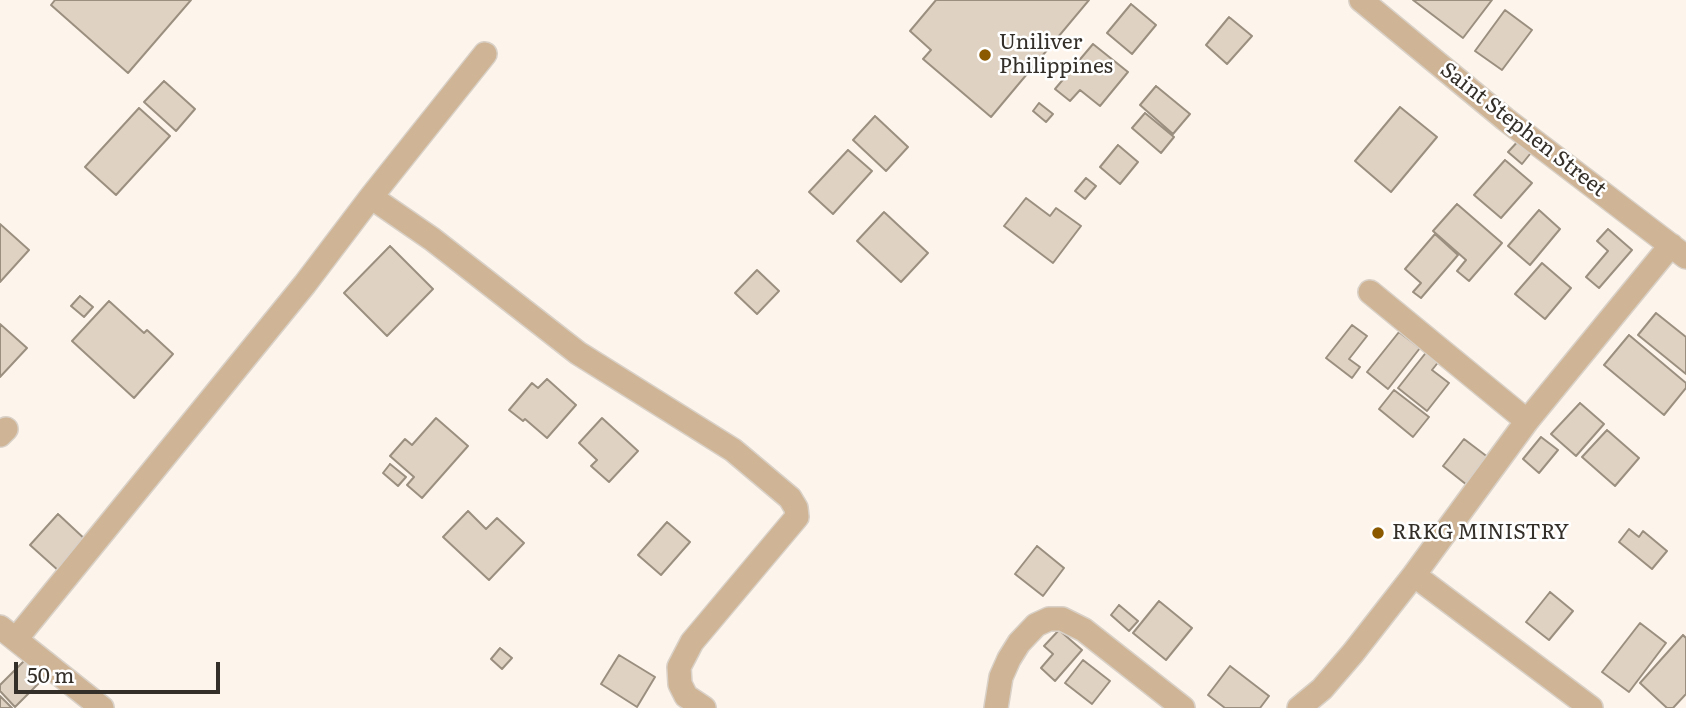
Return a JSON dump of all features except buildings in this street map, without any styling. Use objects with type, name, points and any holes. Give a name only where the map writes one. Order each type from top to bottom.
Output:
[{"type":"street","name":"Saint Stephen Street","points":[[1362,0],[1505,119],[1678,251]]},
{"type":"street","points":[[102,708],[8,633],[305,284],[485,54]]},
{"type":"street","points":[[371,197],[432,239],[578,353],[733,450],[790,498],[796,508],[797,517],[692,642],[679,667],[680,684],[686,696],[704,708]]},
{"type":"street","points":[[1299,708],[1330,680],[1415,575],[1527,421],[1678,251]]},
{"type":"street","points":[[1370,292],[1527,421]]},
{"type":"street","points":[[1415,575],[1591,708]]},
{"type":"street","points":[[996,708],[1001,677],[1009,659],[1019,643],[1036,625],[1049,619],[1062,619],[1084,630],[1183,708]]},
{"type":"place","name":"Uniliver Philippines","points":[[985,55]]},
{"type":"place","name":"RRKG MINISTRY","points":[[1378,533]]}]
